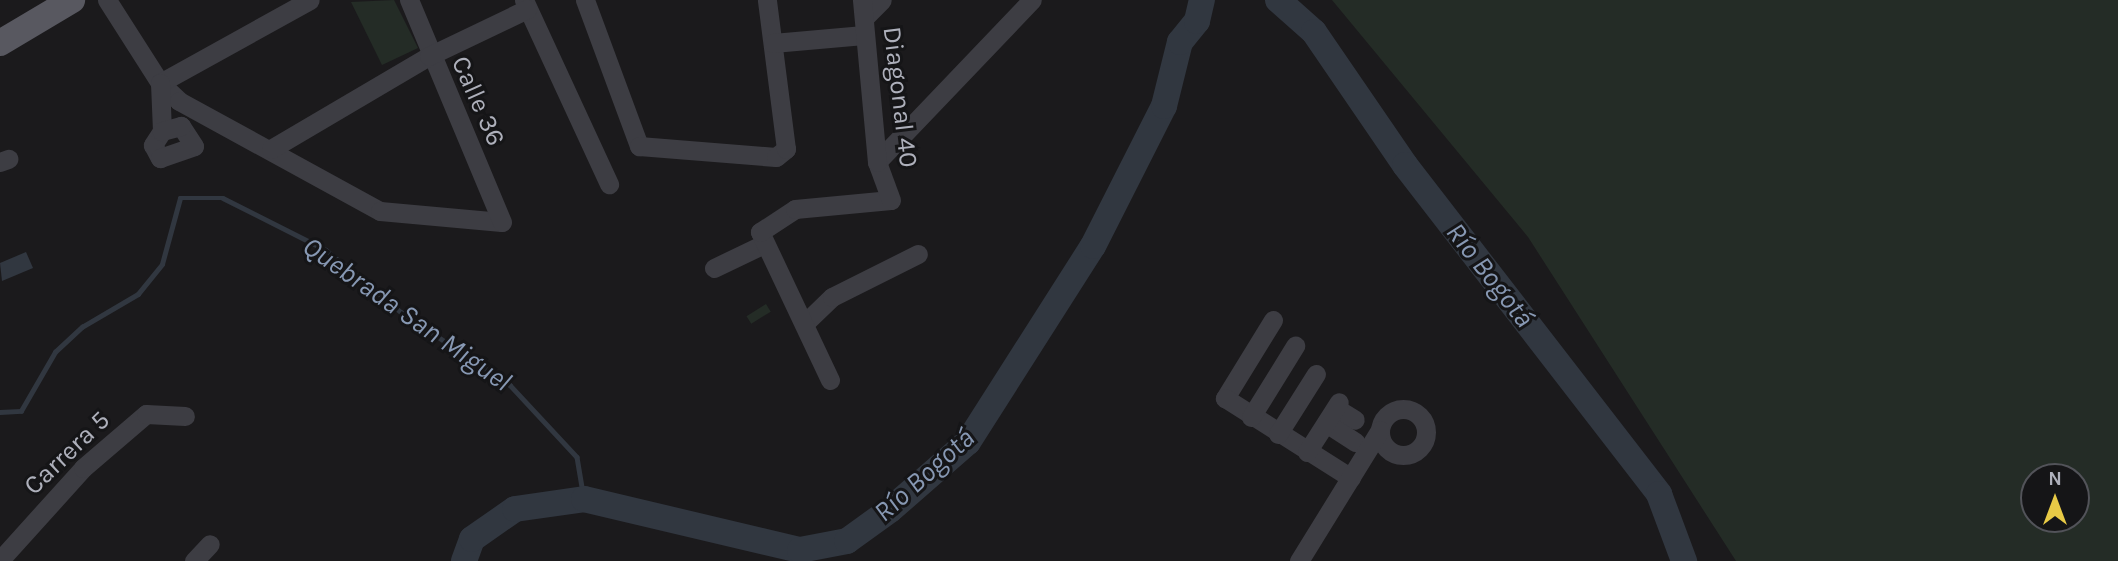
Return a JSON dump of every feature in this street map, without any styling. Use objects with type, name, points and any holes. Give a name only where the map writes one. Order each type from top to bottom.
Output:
[{"type":"main road","points":[[0,24],[38,0]]},
{"type":"main road","points":[[0,43],[72,0]]},
{"type":"street","points":[[107,0],[160,83],[178,101],[271,149],[429,56],[525,4],[609,184]]},
{"type":"street","points":[[160,83],[310,0]]},
{"type":"street","name":"Calle 36","points":[[271,149],[380,211],[502,222],[429,56],[409,0]]},
{"type":"street","points":[[585,0],[639,146],[785,157],[767,0]]},
{"type":"street","points":[[773,43],[863,18],[882,0]]},
{"type":"street","points":[[877,162],[1032,0]]},
{"type":"street","name":"Diagonal 40","points":[[762,245],[764,224],[795,209],[891,200],[877,162],[863,18]]},
{"type":"street","points":[[160,83],[162,131]]},
{"type":"street","points":[[714,268],[762,245],[830,380]]},
{"type":"street","points":[[804,324],[832,297],[918,254]]},
{"type":"street","points":[[1272,320],[1225,394],[1251,418],[1351,478]]},
{"type":"street","points":[[1251,418],[1295,346]]},
{"type":"street","points":[[1279,434],[1317,374]]},
{"type":"street","points":[[1307,452],[1333,411]]},
{"type":"street","points":[[1333,411],[1355,421]]},
{"type":"street","points":[[1333,411],[1355,442]]},
{"type":"street","name":"Carrera 5","points":[[0,560],[83,468],[146,414],[185,416]]},
{"type":"street","points":[[1299,561],[1380,430]]},
{"type":"street","points":[[194,561],[209,544]]},
{"type":"shaded area","points":[[394,0],[418,48],[382,65],[351,2]]},
{"type":"shaded area","points":[[1332,0],[2118,0],[2118,561],[1736,561],[1528,237]]},
{"type":"shaded area","points":[[26,252],[33,268],[2,281],[0,263]]},
{"type":"shaded area","points":[[766,304],[771,312],[751,324],[746,316]]},
{"type":"waterway","name":"Río Bogotá","points":[[464,561],[472,539],[515,509],[584,499],[800,550],[847,541],[890,510],[968,442],[1093,246],[1164,106],[1180,42],[1197,21],[1202,0]]},
{"type":"waterway","name":"Río Bogotá","points":[[1278,0],[1314,32],[1405,165],[1659,494],[1684,561]]},
{"type":"waterway","name":"Quebrada San Miguel","points":[[0,412],[21,411],[55,352],[82,327],[138,294],[162,264],[180,198],[223,198],[326,250],[401,312],[510,385],[577,457],[584,499]]}]
